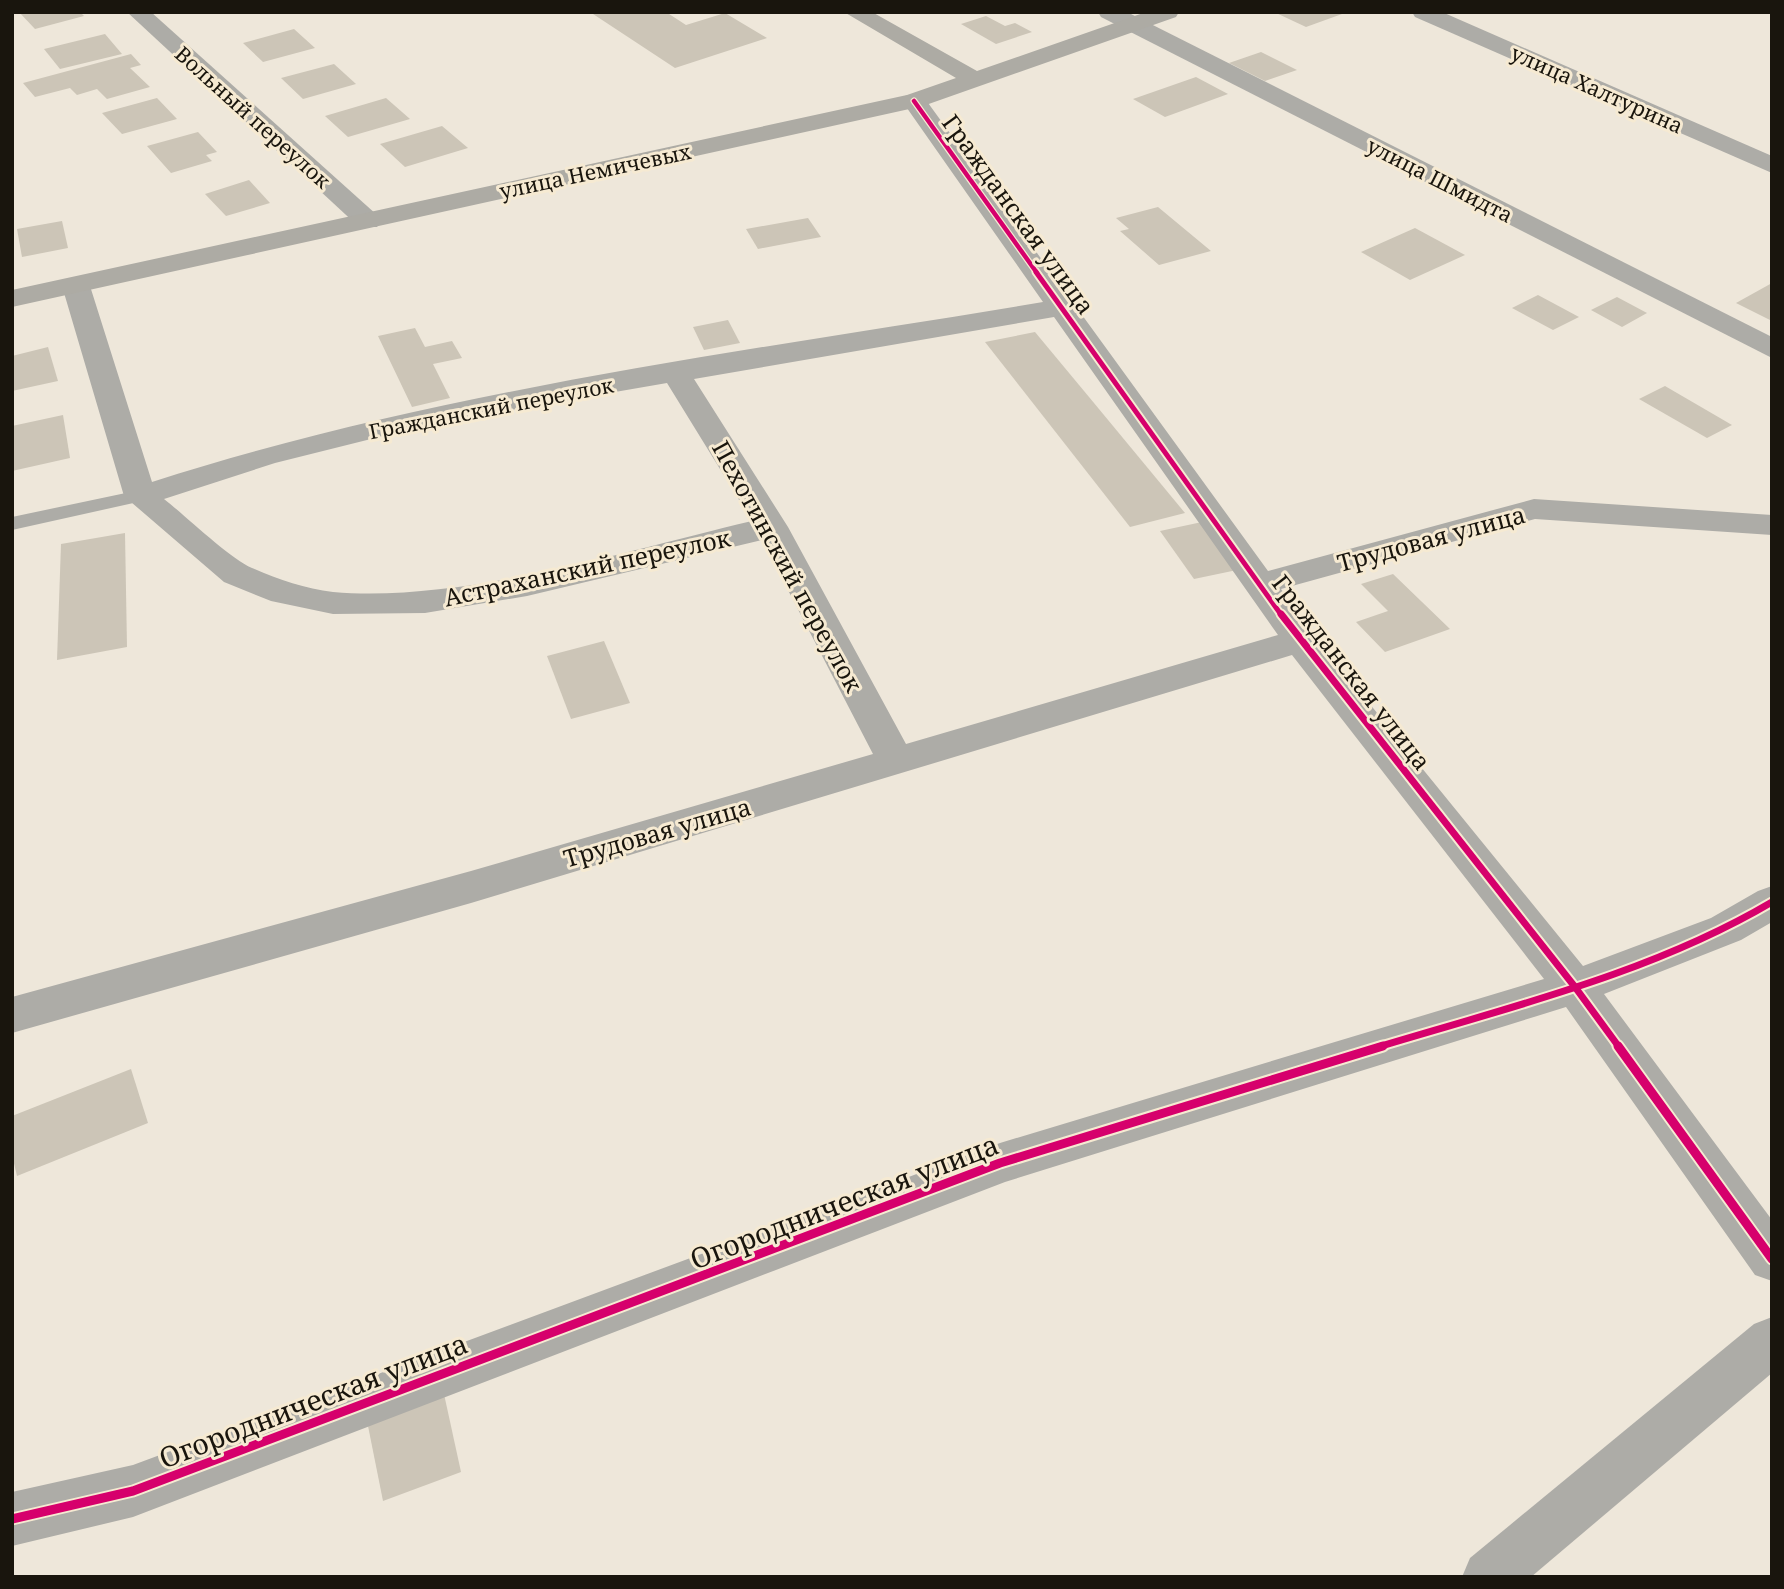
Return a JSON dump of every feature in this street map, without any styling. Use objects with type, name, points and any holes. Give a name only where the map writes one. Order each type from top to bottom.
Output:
[{"type":"street","name":"Вольный переулок","points":[[138,12],[368,221]]},
{"type":"street","points":[[855,12],[976,80]]},
{"type":"street","name":"улица Шмидта","points":[[1109,12],[1772,349]]},
{"type":"street","name":"улица Немичевых","points":[[12,299],[914,101],[1168,12]]},
{"type":"street","name":"улица Халтурина","points":[[1423,12],[1772,165]]},
{"type":"street","name":"Гражданская улица","points":[[914,101],[1300,641],[1575,987],[1772,1259]]},
{"type":"street","points":[[76,286],[140,496]]},
{"type":"street","name":"Гражданский переулок","points":[[140,496],[264,456],[435,414],[677,375],[1063,307]]},
{"type":"street","name":"Пехотинский переулок","points":[[677,375],[772,527],[895,759]]},
{"type":"street","name":"Астраханский переулок","points":[[140,496],[236,574],[283,593],[333,603],[425,602],[527,585],[772,527]]},
{"type":"street","name":"Трудовая улица","points":[[1260,584],[1534,509],[1772,525]]},
{"type":"street","name":"Трудовая улица","points":[[12,1015],[484,883],[1300,641]]},
{"type":"street","name":"Огородническая улица","points":[[12,1518],[133,1491],[1000,1163],[1575,987],[1726,929],[1772,902]]},
{"type":"street","points":[[1489,1577],[1772,1341]]},
{"type":"lane","points":[[12,524],[140,496]]},
{"type":"building","points":[[19,12],[80,12],[84,16],[35,29]]},
{"type":"building","points":[[590,12],[666,12],[686,25],[725,13],[767,38],[675,68]]},
{"type":"building","points":[[1274,12],[1339,12],[1342,14],[1306,27]]},
{"type":"building","points":[[986,16],[1005,26],[1015,23],[1032,32],[996,44],[961,24]]},
{"type":"building","points":[[294,29],[315,48],[263,62],[243,43]]},
{"type":"building","points":[[105,34],[122,54],[60,69],[44,49]]},
{"type":"building","points":[[1261,52],[1297,70],[1265,81],[1229,63]]},
{"type":"building","points":[[131,54],[141,65],[130,68],[150,87],[107,99],[97,89],[77,95],[70,88],[35,97],[23,83]]},
{"type":"building","points":[[334,64],[356,84],[303,99],[281,78]]},
{"type":"building","points":[[1196,77],[1228,94],[1165,117],[1133,99]]},
{"type":"building","points":[[157,98],[177,119],[122,134],[102,113]]},
{"type":"building","points":[[386,98],[410,119],[348,137],[325,116]]},
{"type":"building","points":[[442,126],[468,148],[405,167],[380,144]]},
{"type":"building","points":[[198,132],[217,152],[206,155],[212,161],[171,173],[147,146]]},
{"type":"building","points":[[249,180],[270,203],[226,216],[205,194]]},
{"type":"building","points":[[1158,207],[1211,251],[1159,265],[1120,231],[1129,229],[1116,218]]},
{"type":"building","points":[[808,218],[821,237],[758,249],[746,229]]},
{"type":"building","points":[[62,221],[68,248],[22,257],[17,229]]},
{"type":"building","points":[[1415,228],[1465,255],[1410,280],[1361,252]]},
{"type":"building","points":[[1772,283],[1772,321],[1736,303]]},
{"type":"building","points":[[1538,295],[1579,317],[1553,330],[1512,308]]},
{"type":"building","points":[[1617,297],[1647,313],[1622,327],[1591,310]]},
{"type":"building","points":[[728,320],[740,343],[704,350],[693,327]]},
{"type":"building","points":[[415,328],[425,347],[452,341],[462,358],[433,364],[450,398],[412,407],[378,336]]},
{"type":"building","points":[[1035,332],[1185,513],[1130,527],[985,342]]},
{"type":"building","points":[[48,347],[58,381],[12,391],[12,356]]},
{"type":"building","points":[[1665,386],[1732,425],[1707,438],[1639,399]]},
{"type":"building","points":[[63,415],[70,458],[12,471],[12,426]]},
{"type":"building","points":[[1202,522],[1237,570],[1194,579],[1160,531]]},
{"type":"building","points":[[125,533],[127,647],[57,660],[61,544]]},
{"type":"building","points":[[1393,574],[1450,629],[1385,652],[1356,622],[1388,611],[1361,584]]},
{"type":"building","points":[[604,641],[630,703],[571,719],[547,656]]},
{"type":"building","points":[[131,1069],[148,1123],[17,1176],[12,1155],[12,1116]]},
{"type":"building","points":[[444,1394],[461,1472],[383,1501],[367,1421]]},
{"type":"cycle path","points":[[914,101],[1300,641],[1575,987],[1772,1259]]},
{"type":"cycle path","points":[[12,1519],[133,1491],[1000,1163],[1575,987],[1726,929],[1772,902]]}]
